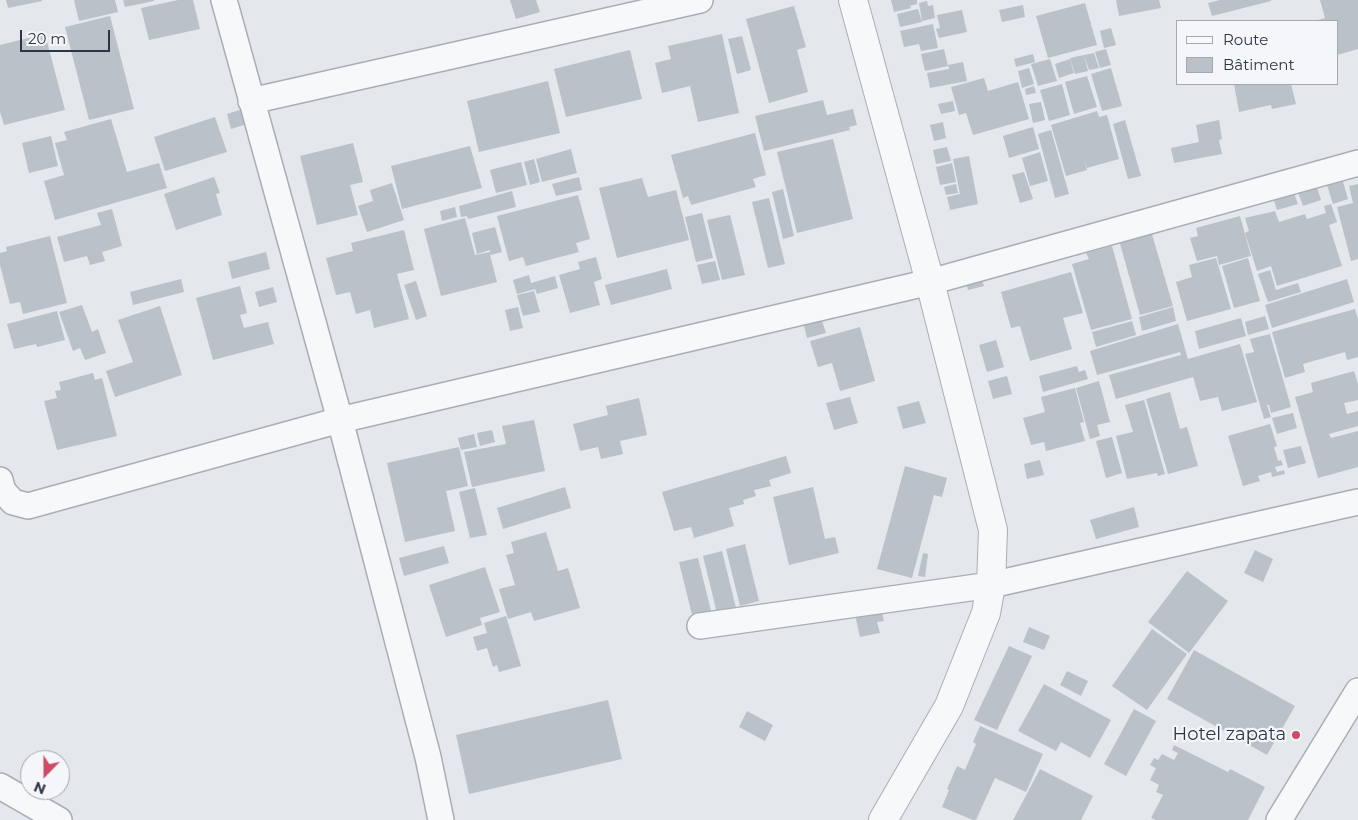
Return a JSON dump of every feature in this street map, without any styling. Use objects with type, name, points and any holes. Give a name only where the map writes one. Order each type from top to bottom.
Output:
[{"type":"street","points":[[224,0],[340,420],[428,757],[441,820]]},
{"type":"street","points":[[251,101],[700,0]]},
{"type":"street","points":[[853,0],[930,282],[993,530],[991,585],[986,613],[949,706],[891,817]]},
{"type":"street","points":[[0,480],[3,491],[13,502],[28,506],[340,420],[930,282],[1358,163]]},
{"type":"street","points":[[700,626],[991,585],[1358,502]]},
{"type":"street","points":[[1279,820],[1358,691]]},
{"type":"street","points":[[0,786],[59,820]]},
{"type":"building","points":[[6,0],[42,0],[42,1],[8,8]]},
{"type":"building","points":[[74,0],[115,0],[118,12],[79,21]]},
{"type":"building","points":[[123,0],[154,0],[154,1],[125,7]]},
{"type":"building","points":[[178,0],[193,0],[200,29],[149,40],[141,8]]},
{"type":"building","points":[[510,0],[536,0],[540,12],[516,19]]},
{"type":"building","points":[[891,0],[917,0],[917,4],[910,6],[911,8],[894,12]]},
{"type":"building","points":[[1116,0],[1159,0],[1161,8],[1119,16]]},
{"type":"building","points":[[1220,0],[1271,1],[1212,16],[1208,3]]},
{"type":"building","points":[[1320,0],[1358,0],[1358,49],[1338,55],[1338,20],[1318,20],[1325,18]]},
{"type":"building","points":[[927,1],[928,6],[933,5],[935,18],[922,21],[919,3]]},
{"type":"building","points":[[1085,3],[1097,45],[1048,58],[1036,16]]},
{"type":"building","points":[[1023,5],[1025,17],[1002,22],[999,10]]},
{"type":"building","points":[[794,6],[806,47],[797,50],[808,92],[769,103],[746,19]]},
{"type":"building","points":[[918,9],[922,22],[900,27],[897,14]]},
{"type":"building","points":[[962,10],[967,32],[939,38],[936,29],[940,28],[937,15]]},
{"type":"building","points":[[110,16],[134,109],[89,120],[65,27]]},
{"type":"building","points":[[933,24],[938,48],[921,51],[919,44],[904,47],[900,31]]},
{"type":"building","points":[[1111,28],[1116,45],[1104,48],[1100,31]]},
{"type":"building","points":[[45,34],[65,110],[4,125],[0,112],[0,45]]},
{"type":"building","points":[[722,34],[739,113],[698,122],[690,86],[662,93],[655,63],[671,59],[668,46]]},
{"type":"building","points":[[742,36],[751,70],[737,74],[728,39]]},
{"type":"building","points":[[944,49],[948,66],[925,71],[921,54]]},
{"type":"building","points":[[1106,49],[1111,65],[1100,68],[1095,52]]},
{"type":"building","points":[[630,50],[642,99],[566,117],[554,69]]},
{"type":"building","points":[[1094,53],[1099,68],[1089,70],[1084,55]]},
{"type":"building","points":[[1033,54],[1035,62],[1016,67],[1014,59]]},
{"type":"building","points":[[1084,55],[1088,71],[1075,74],[1070,58]]},
{"type":"building","points":[[1050,59],[1057,81],[1038,86],[1031,64]]},
{"type":"building","points":[[1070,59],[1074,73],[1059,78],[1055,64]]},
{"type":"building","points":[[963,62],[967,81],[930,88],[927,73],[949,69],[948,65]]},
{"type":"building","points":[[1029,68],[1034,84],[1022,88],[1018,71]]},
{"type":"building","points":[[1111,68],[1122,106],[1102,111],[1091,74]]},
{"type":"building","points":[[1087,76],[1097,107],[1074,114],[1065,82]]},
{"type":"building","points":[[984,78],[988,91],[1018,82],[1029,119],[973,135],[966,113],[959,115],[951,87]]},
{"type":"building","points":[[548,81],[560,133],[479,152],[467,101]]},
{"type":"building","points":[[1062,84],[1070,115],[1049,121],[1040,90]]},
{"type":"building","points":[[1234,85],[1291,85],[1296,104],[1272,109],[1271,105],[1239,112]]},
{"type":"building","points":[[1034,86],[1036,93],[1026,95],[1025,89]]},
{"type":"building","points":[[823,100],[827,115],[853,109],[857,125],[849,127],[850,130],[764,151],[755,116]]},
{"type":"building","points":[[953,101],[955,111],[941,114],[938,104]]},
{"type":"building","points":[[1041,102],[1045,120],[1033,123],[1029,104]]},
{"type":"building","points":[[243,109],[247,124],[231,129],[227,114]]},
{"type":"building","points":[[1097,111],[1099,117],[1107,115],[1119,159],[1087,168],[1084,160],[1087,170],[1066,176],[1051,125]]},
{"type":"building","points":[[215,117],[227,152],[165,171],[154,137]]},
{"type":"building","points":[[111,119],[127,172],[159,163],[167,188],[55,220],[44,181],[64,175],[55,143],[67,140],[64,132]]},
{"type":"building","points":[[1125,120],[1141,176],[1128,179],[1113,124]]},
{"type":"building","points":[[1219,120],[1222,139],[1219,140],[1222,154],[1174,163],[1171,148],[1199,142],[1196,125]]},
{"type":"building","points":[[943,122],[946,138],[934,141],[930,125]]},
{"type":"building","points":[[1033,127],[1039,149],[1009,158],[1003,136]]},
{"type":"building","points":[[1051,130],[1069,194],[1055,198],[1038,134]]},
{"type":"building","points":[[755,133],[766,175],[753,179],[756,187],[691,205],[688,196],[683,198],[671,155]]},
{"type":"building","points":[[51,136],[58,166],[29,173],[22,143]]},
{"type":"building","points":[[833,139],[853,219],[797,233],[777,152]]},
{"type":"building","points":[[353,143],[363,182],[350,185],[358,215],[317,225],[300,156]]},
{"type":"building","points":[[470,146],[482,188],[402,209],[391,166]]},
{"type":"building","points":[[947,147],[951,161],[936,164],[933,150]]},
{"type":"building","points":[[571,149],[577,173],[542,182],[536,159]]},
{"type":"building","points":[[1040,152],[1048,181],[1030,186],[1022,158]]},
{"type":"building","points":[[969,156],[978,204],[950,210],[947,197],[960,194],[953,159]]},
{"type":"building","points":[[534,159],[540,182],[530,185],[524,162]]},
{"type":"building","points":[[521,162],[527,185],[496,193],[490,170]]},
{"type":"building","points":[[952,163],[956,182],[940,185],[936,167]]},
{"type":"building","points":[[1024,172],[1033,199],[1020,203],[1012,175]]},
{"type":"building","points":[[214,177],[220,193],[216,194],[222,215],[176,230],[164,194]]},
{"type":"building","points":[[579,177],[582,190],[556,196],[552,184]]},
{"type":"building","points":[[642,178],[648,197],[676,190],[689,240],[617,258],[599,188]]},
{"type":"building","points":[[1342,178],[1348,199],[1333,204],[1326,182]]},
{"type":"building","points":[[1315,181],[1321,200],[1303,206],[1296,187]]},
{"type":"building","points":[[392,183],[404,220],[367,232],[358,206],[373,201],[370,190]]},
{"type":"building","points":[[956,184],[958,193],[946,195],[944,187]]},
{"type":"building","points":[[1358,184],[1358,259],[1351,261],[1337,207],[1353,203],[1349,186]]},
{"type":"building","points":[[783,189],[794,236],[783,239],[772,192]]},
{"type":"building","points":[[512,191],[516,207],[468,219],[467,216],[461,217],[459,206]]},
{"type":"building","points":[[1293,191],[1298,204],[1277,210],[1273,197]]},
{"type":"building","points":[[578,195],[590,239],[576,243],[579,252],[526,266],[523,257],[509,261],[497,216]]},
{"type":"building","points":[[769,198],[785,264],[768,268],[752,202]]},
{"type":"building","points":[[1331,204],[1337,222],[1329,225],[1342,266],[1277,286],[1271,266],[1257,271],[1245,233],[1249,231],[1245,218],[1275,211],[1279,222],[1305,214],[1307,219],[1326,213],[1324,206]]},
{"type":"building","points":[[455,207],[457,217],[442,221],[440,211]]},
{"type":"building","points":[[112,209],[122,246],[102,252],[105,261],[90,265],[87,256],[64,262],[57,237],[101,225],[97,213]]},
{"type":"building","points":[[702,213],[713,258],[696,262],[685,217]]},
{"type":"building","points":[[730,215],[745,275],[722,280],[707,220]]},
{"type":"building","points":[[1240,216],[1251,256],[1219,265],[1217,256],[1197,261],[1190,238],[1198,236],[1196,228]]},
{"type":"building","points":[[465,218],[475,255],[490,252],[490,250],[477,254],[472,233],[495,227],[502,252],[490,255],[497,282],[441,296],[424,229]]},
{"type":"building","points":[[404,230],[414,270],[397,274],[409,319],[374,328],[370,310],[356,314],[350,292],[336,295],[326,258],[353,251],[351,243]]},
{"type":"building","points":[[1151,231],[1173,306],[1140,315],[1119,240]]},
{"type":"building","points":[[50,236],[67,303],[23,314],[20,302],[10,304],[0,265],[0,253],[7,251],[6,247]]},
{"type":"building","points":[[1112,246],[1132,319],[1091,330],[1072,264],[1089,259],[1086,253]]},
{"type":"building","points":[[266,252],[270,269],[232,279],[228,262]]},
{"type":"building","points":[[596,257],[602,279],[594,282],[600,305],[570,313],[559,275],[580,269],[578,262]]},
{"type":"building","points":[[1216,258],[1231,309],[1187,321],[1176,282],[1192,277],[1189,265]]},
{"type":"building","points":[[1248,258],[1260,301],[1234,308],[1222,266]]},
{"type":"building","points":[[715,261],[720,280],[702,284],[697,265]]},
{"type":"building","points":[[667,269],[672,289],[611,305],[605,285]]},
{"type":"building","points":[[1270,270],[1276,290],[1298,283],[1301,292],[1268,302],[1258,274]]},
{"type":"building","points":[[1071,272],[1083,313],[1063,318],[1072,349],[1030,361],[1020,326],[1011,328],[1001,292]]},
{"type":"building","points":[[980,274],[984,286],[968,290],[965,278]]},
{"type":"building","points":[[529,275],[531,283],[555,276],[558,288],[537,294],[535,289],[517,294],[513,280]]},
{"type":"building","points":[[181,279],[184,292],[133,305],[130,292]]},
{"type":"building","points":[[1347,279],[1354,302],[1272,328],[1265,305]]},
{"type":"building","points":[[416,281],[427,316],[416,320],[404,285]]},
{"type":"building","points":[[240,286],[247,313],[240,315],[244,328],[268,322],[274,344],[213,360],[196,298]]},
{"type":"building","points":[[273,287],[277,302],[259,307],[255,292]]},
{"type":"building","points":[[534,291],[540,312],[523,316],[517,295]]},
{"type":"building","points":[[82,305],[92,332],[98,329],[106,353],[85,360],[80,348],[73,351],[59,312]]},
{"type":"building","points":[[160,306],[182,375],[115,397],[106,371],[133,362],[118,320]]},
{"type":"building","points":[[518,307],[523,328],[510,331],[505,310]]},
{"type":"building","points":[[1173,307],[1176,321],[1142,331],[1139,317]]},
{"type":"building","points":[[1355,309],[1358,319],[1358,357],[1347,360],[1345,352],[1303,364],[1305,372],[1285,378],[1272,332]]},
{"type":"building","points":[[57,311],[65,340],[37,347],[36,344],[14,349],[7,324]]},
{"type":"building","points":[[1265,316],[1269,329],[1248,335],[1245,322]]},
{"type":"building","points":[[821,318],[826,333],[807,338],[803,322]]},
{"type":"building","points":[[1241,318],[1246,336],[1199,349],[1195,331]]},
{"type":"building","points":[[1132,321],[1136,335],[1096,347],[1092,332]]},
{"type":"building","points":[[1178,324],[1193,377],[1116,399],[1109,375],[1181,355],[1180,352],[1097,375],[1090,351]]},
{"type":"building","points":[[860,327],[875,381],[840,391],[832,363],[818,367],[810,341]]},
{"type":"building","points":[[1270,334],[1291,407],[1271,413],[1269,405],[1267,405],[1271,417],[1264,419],[1245,354],[1254,352],[1250,339]]},
{"type":"building","points":[[996,340],[1004,367],[987,372],[979,345]]},
{"type":"building","points":[[1240,344],[1257,402],[1222,411],[1218,397],[1200,401],[1188,359]]},
{"type":"building","points":[[1077,366],[1079,372],[1085,370],[1088,379],[1043,392],[1039,376]]},
{"type":"building","points":[[1354,371],[1358,384],[1358,400],[1344,403],[1347,414],[1358,411],[1358,426],[1329,434],[1331,438],[1358,431],[1358,467],[1318,478],[1295,397],[1313,392],[1311,383]]},
{"type":"building","points":[[93,373],[95,380],[102,378],[117,436],[57,450],[44,401],[57,398],[55,391],[61,390],[59,382]]},
{"type":"building","points":[[1007,376],[1012,394],[993,399],[988,381]]},
{"type":"building","points":[[1099,381],[1110,422],[1097,425],[1100,436],[1090,439],[1076,388]]},
{"type":"building","points":[[1075,388],[1084,422],[1080,423],[1085,441],[1046,451],[1044,442],[1031,445],[1023,418],[1045,412],[1041,397]]},
{"type":"building","points":[[1170,392],[1180,429],[1187,427],[1198,466],[1168,474],[1146,399]]},
{"type":"building","points":[[850,397],[858,423],[834,430],[826,403]]},
{"type":"building","points":[[639,398],[647,435],[620,441],[623,454],[601,459],[598,447],[580,451],[573,424],[608,415],[606,406]]},
{"type":"building","points":[[1144,400],[1165,474],[1158,476],[1157,473],[1127,479],[1116,436],[1133,432],[1125,405]]},
{"type":"building","points":[[919,401],[926,423],[903,429],[897,407]]},
{"type":"building","points":[[1293,413],[1297,428],[1277,434],[1272,418]]},
{"type":"building","points":[[534,420],[545,471],[472,487],[464,452],[506,444],[502,426]]},
{"type":"building","points":[[1270,424],[1277,446],[1274,447],[1278,461],[1281,460],[1283,465],[1275,467],[1277,472],[1284,470],[1285,474],[1272,477],[1271,472],[1258,476],[1260,481],[1243,486],[1228,436]]},
{"type":"building","points":[[492,430],[495,442],[480,446],[477,433]]},
{"type":"building","points":[[474,434],[477,447],[461,450],[458,438]]},
{"type":"building","points":[[1112,437],[1122,473],[1106,478],[1096,441]]},
{"type":"building","points":[[1301,446],[1306,463],[1288,468],[1283,450]]},
{"type":"building","points":[[459,447],[468,486],[446,491],[455,531],[405,542],[387,463]]},
{"type":"building","points":[[786,456],[791,473],[769,480],[771,486],[754,490],[756,496],[743,500],[744,504],[729,508],[734,526],[694,538],[691,527],[674,531],[662,492]]},
{"type":"building","points":[[1040,460],[1044,475],[1027,479],[1024,464]]},
{"type":"building","points":[[905,466],[947,478],[942,497],[934,495],[912,578],[877,569]]},
{"type":"building","points":[[565,487],[571,508],[503,529],[497,508]]},
{"type":"building","points":[[813,487],[825,539],[835,537],[839,553],[789,565],[773,497]]},
{"type":"building","points":[[475,488],[487,535],[470,538],[459,492]]},
{"type":"building","points":[[1134,507],[1139,527],[1096,539],[1090,520]]},
{"type":"building","points":[[546,532],[558,571],[568,568],[580,608],[534,621],[531,612],[508,619],[499,589],[515,585],[506,555],[514,553],[511,542]]},
{"type":"building","points":[[745,544],[759,601],[740,606],[726,549]]},
{"type":"building","points":[[444,546],[449,563],[404,576],[399,558]]},
{"type":"building","points":[[1255,550],[1273,559],[1263,582],[1244,573]]},
{"type":"building","points":[[722,551],[736,608],[717,613],[703,556]]},
{"type":"building","points":[[923,553],[928,554],[925,577],[918,576]]},
{"type":"building","points":[[698,558],[712,615],[693,619],[679,562]]},
{"type":"building","points":[[485,567],[500,612],[480,618],[482,625],[446,637],[429,585]]},
{"type":"building","points":[[1187,571],[1228,601],[1189,653],[1148,622]]},
{"type":"building","points":[[880,604],[884,621],[877,622],[880,633],[860,637],[854,610]]},
{"type":"building","points":[[506,616],[521,666],[499,672],[497,665],[493,667],[487,648],[477,651],[473,637],[487,633],[484,623]]},
{"type":"building","points":[[1029,627],[1050,636],[1044,650],[1023,642]]},
{"type":"building","points":[[1152,629],[1187,654],[1147,710],[1112,686]]},
{"type":"building","points":[[1009,646],[1032,656],[997,730],[974,720]]},
{"type":"building","points":[[1194,650],[1295,706],[1267,755],[1167,699]]},
{"type":"building","points":[[1067,671],[1088,681],[1081,696],[1060,685]]},
{"type":"building","points":[[1044,684],[1111,720],[1090,758],[1061,742],[1056,751],[1018,731]]},
{"type":"building","points":[[608,700],[622,759],[469,794],[456,735]]},
{"type":"building","points":[[1134,709],[1156,721],[1126,776],[1104,764]]},
{"type":"building","points":[[747,711],[773,725],[765,741],[739,727]]},
{"type":"building","points":[[980,726],[1043,754],[1026,792],[995,778],[976,820],[973,820],[942,807],[957,766],[965,770],[976,744],[973,742]]},
{"type":"building","points":[[1174,745],[1228,772],[1230,769],[1265,787],[1248,820],[1156,820],[1151,818],[1163,795],[1156,792],[1159,785],[1150,780],[1156,768],[1150,765],[1154,758],[1158,760],[1162,754],[1174,760],[1178,753],[1172,750]]},
{"type":"building","points":[[1040,769],[1093,796],[1081,820],[1013,820]]},
{"type":"place","name":"Hotel zapata","points":[[1296,735]]}]
